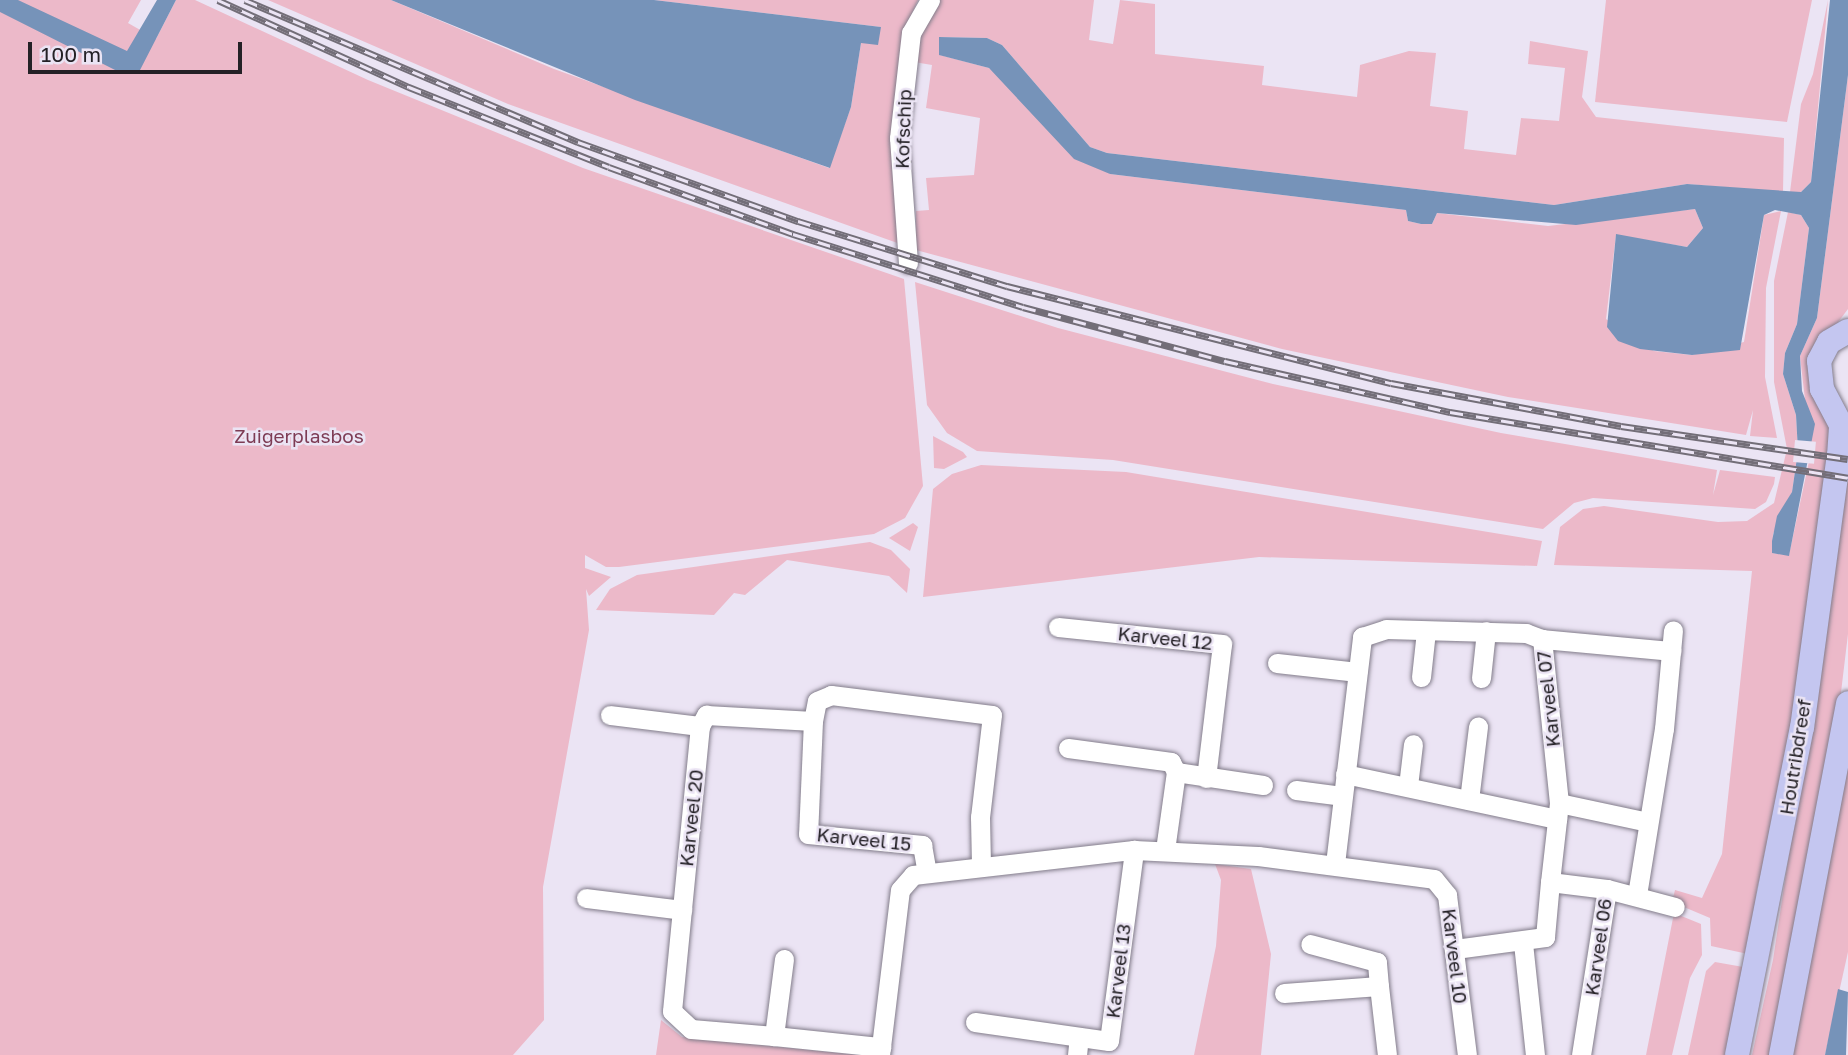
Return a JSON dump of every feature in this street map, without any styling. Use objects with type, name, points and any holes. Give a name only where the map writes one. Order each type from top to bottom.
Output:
[{"type":"main road","points":[[1842,407],[1822,389],[1819,360],[1829,342],[1848,331]]},
{"type":"main road","points":[[1842,407],[1831,370],[1835,352],[1848,343]]},
{"type":"main road","name":"Houtribdreef","points":[[1737,1055],[1802,728],[1844,449],[1842,407]]},
{"type":"main road","points":[[1781,1055],[1848,703]]},
{"type":"street","name":"Kofschip","points":[[908,263],[899,138],[911,33],[930,0]]},
{"type":"street","name":"Karveel 12","points":[[1058,627],[1222,643],[1206,778]]},
{"type":"street","points":[[1637,895],[1673,630]]},
{"type":"street","points":[[1335,864],[1357,672],[1368,631],[1486,631],[1542,639]]},
{"type":"street","points":[[1421,677],[1426,631]]},
{"type":"street","points":[[1481,678],[1486,631]]},
{"type":"street","name":"Karveel 07","points":[[1550,881],[1558,811],[1542,639],[1671,651]]},
{"type":"street","points":[[1277,663],[1357,672]]},
{"type":"street","points":[[610,715],[699,726],[706,715],[718,712],[813,721],[817,701],[831,695],[992,715],[980,817],[981,866]]},
{"type":"street","name":"Karveel 15","points":[[813,721],[808,834],[922,845],[928,872]]},
{"type":"street","name":"Karveel 20","points":[[699,726],[673,1015],[691,1029],[774,1036]]},
{"type":"street","points":[[1469,800],[1478,727]]},
{"type":"street","points":[[1408,786],[1413,744]]},
{"type":"street","points":[[1068,748],[1171,762],[1176,772],[1165,850]]},
{"type":"street","points":[[1176,772],[1263,785]]},
{"type":"street","points":[[1345,774],[1469,800],[1648,822]]},
{"type":"street","points":[[1296,790],[1342,796]]},
{"type":"street","name":"Karveel 15","points":[[774,1036],[881,1051],[900,890],[913,875],[1134,850]]},
{"type":"street","name":"Karveel 10","points":[[1134,850],[1165,850],[1335,864],[1434,879],[1447,895],[1467,1055]]},
{"type":"street","name":"Karveel 13","points":[[975,1022],[1078,1046],[1109,1041],[1134,850]]},
{"type":"street","points":[[1455,949],[1523,943],[1545,937],[1550,881]]},
{"type":"street","name":"Karveel 06","points":[[1550,881],[1607,889],[1581,1055]]},
{"type":"street","points":[[1607,889],[1675,906]]},
{"type":"street","points":[[586,898],[682,910]]},
{"type":"street","points":[[1523,943],[1535,1055]]},
{"type":"street","points":[[1310,944],[1377,962],[1387,1055]]},
{"type":"street","points":[[774,1036],[784,959]]},
{"type":"street","points":[[1284,993],[1379,986]]},
{"type":"green space","name":"Zuigerplasbos","points":[[0,0],[141,0],[128,23],[156,39],[176,0],[195,0],[368,80],[583,168],[904,279],[923,486],[905,518],[874,534],[619,567],[606,567],[585,555],[585,568],[611,577],[589,596],[586,589],[589,630],[543,887],[544,1020],[513,1055],[0,1055]]},
{"type":"green space","points":[[268,0],[391,0],[554,69],[829,168],[851,107],[861,43],[881,27],[654,0],[918,0],[909,20],[903,245],[508,104]]},
{"type":"green space","points":[[936,0],[1094,0],[1089,40],[1113,44],[1120,0],[1155,4],[1155,54],[1264,66],[1262,85],[1357,97],[1360,65],[1409,51],[1436,53],[1430,106],[1468,111],[1464,149],[1516,155],[1521,118],[1559,121],[1565,68],[1528,64],[1530,41],[1588,51],[1582,97],[1596,117],[1784,138],[1783,192],[1687,184],[1554,205],[1107,153],[1090,147],[1002,45],[987,38],[939,37],[940,55],[989,68],[1110,174],[1406,210],[1408,221],[1421,224],[1432,224],[1437,213],[1548,226],[1695,209],[1703,228],[1687,247],[1616,235],[1606,319],[1654,351],[1692,355],[1744,342],[1764,215],[1781,211],[1766,288],[1765,377],[1777,438],[1750,436],[1753,410],[1746,435],[1508,397],[1282,349],[916,250],[916,211],[929,210],[926,178],[974,175],[980,118],[926,108],[932,65],[914,62],[917,39]]},
{"type":"green space","points":[[1606,0],[1812,0],[1787,122],[1595,102]]},
{"type":"green space","points":[[1828,0],[1811,182],[1801,192],[1790,192],[1801,104],[1813,74]]},
{"type":"green space","points":[[1848,75],[1848,309],[1820,346],[1832,423],[1781,807],[1757,888],[1748,954],[1711,946],[1710,918],[1672,902],[1675,890],[1702,898],[1722,854],[1752,571],[1554,565],[1560,527],[1583,509],[1604,506],[1718,522],[1747,521],[1774,503],[1787,449],[1774,382],[1774,281],[1788,212],[1801,215],[1809,228],[1797,324],[1785,353],[1783,374],[1796,415],[1798,451],[1792,492],[1773,534],[1772,553],[1789,555],[1811,452],[1800,356],[1817,318]]},
{"type":"green space","points":[[915,282],[1058,328],[1273,384],[1501,433],[1717,470],[1713,495],[1720,470],[1775,477],[1774,484],[1766,502],[1755,509],[1593,498],[1574,503],[1543,529],[1113,460],[977,451],[947,433],[927,405]]},
{"type":"green space","points":[[933,436],[963,452],[967,457],[944,469],[934,468]]},
{"type":"green space","points":[[1848,462],[1848,634],[1839,709],[1771,1055],[1752,1055],[1773,960]]},
{"type":"green space","points":[[981,465],[1126,472],[1542,541],[1537,566],[1259,557],[923,597],[933,489],[952,474]]},
{"type":"green space","points":[[913,523],[918,527],[910,551],[889,538]]},
{"type":"green space","points":[[870,542],[891,550],[910,569],[907,593],[889,576],[787,560],[745,595],[734,593],[714,615],[596,610],[610,589],[637,575]]},
{"type":"green space","points":[[1848,766],[1848,952],[1825,1055],[1791,1055]]},
{"type":"green space","points":[[1215,864],[1251,869],[1271,954],[1261,1055],[1194,1055],[1216,946],[1221,880]]},
{"type":"green space","points":[[1674,913],[1701,924],[1702,955],[1690,978],[1672,1055],[1646,1055]]},
{"type":"green space","points":[[1715,962],[1749,968],[1729,1055],[1688,1055],[1706,971]]},
{"type":"green space","points":[[661,1020],[682,1037],[858,1055],[656,1055]]},
{"type":"water","points":[[0,0],[18,0],[127,51],[157,0],[176,0],[139,72],[123,74],[0,12]]},
{"type":"water","points":[[391,0],[654,0],[881,27],[878,45],[861,43],[851,107],[830,168],[635,100]]},
{"type":"water","points":[[1830,0],[1848,0],[1848,75],[1817,318],[1800,356],[1802,391],[1815,424],[1789,556],[1772,553],[1772,541],[1777,516],[1792,492],[1798,451],[1796,415],[1783,374],[1785,353],[1797,324],[1809,228],[1801,215],[1775,210],[1764,215],[1740,350],[1692,355],[1640,349],[1618,341],[1607,327],[1616,234],[1687,247],[1703,228],[1695,209],[1576,225],[1437,213],[1432,224],[1421,224],[1408,221],[1406,210],[1110,174],[1074,159],[989,68],[939,55],[939,37],[987,38],[1002,45],[1090,147],[1107,153],[1554,205],[1687,184],[1801,192],[1811,182]]},
{"type":"water","points":[[1838,989],[1848,992],[1846,1055],[1825,1055]]},
{"type":"pier","points":[[1795,440],[1816,442],[1814,464],[1793,462]]},
{"type":"railway","points":[[218,0],[409,87],[609,167],[793,234],[1023,307],[1225,361],[1450,412],[1848,478]]},
{"type":"railway","points":[[245,0],[578,142],[798,221],[1007,286],[1391,383],[1621,426],[1848,459]]}]
